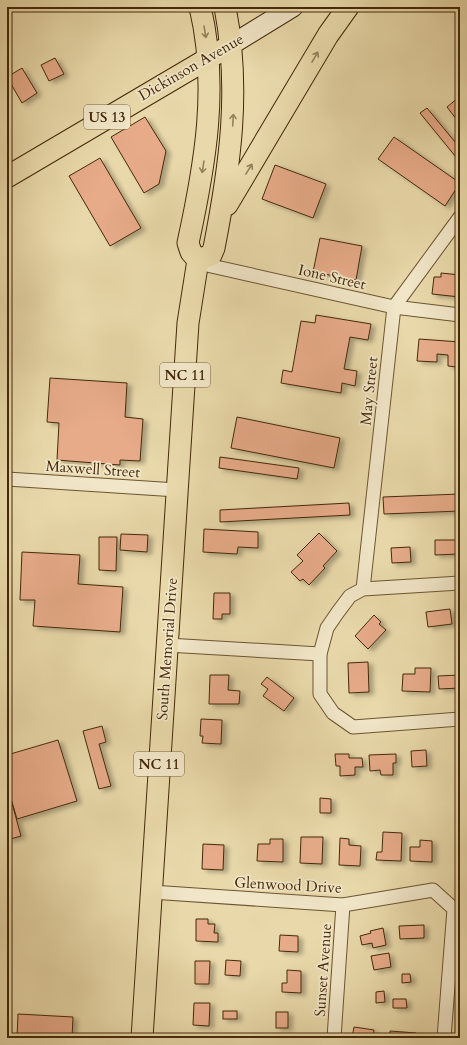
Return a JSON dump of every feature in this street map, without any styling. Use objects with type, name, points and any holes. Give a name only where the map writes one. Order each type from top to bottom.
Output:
[{"type":"main road","points":[[200,7],[208,58],[209,112],[201,182],[188,243],[191,252],[198,262],[211,255],[214,248],[226,186],[234,101],[230,45],[225,7]]},
{"type":"main road","name":"Dickinson Avenue","points":[[7,177],[293,7]]},
{"type":"main road","points":[[221,214],[328,34],[348,7]]},
{"type":"main road","name":"South Memorial Drive","points":[[142,1038],[188,323],[198,262]]},
{"type":"street","name":"May Street","points":[[363,589],[394,307],[460,217]]},
{"type":"street","name":"Ione Street","points":[[198,262],[394,307],[460,315]]},
{"type":"street","name":"Maxwell Street","points":[[7,479],[177,490]]},
{"type":"street","points":[[460,583],[363,589],[350,596],[327,628],[320,654],[320,694],[333,713],[353,727],[460,719]]},
{"type":"street","points":[[167,645],[320,654]]},
{"type":"street","name":"Glenwood Drive","points":[[151,892],[343,905],[433,890],[454,909],[444,1038]]},
{"type":"street","name":"Sunset Avenue","points":[[334,1038],[343,905]]},
{"type":"building","points":[[55,58],[64,74],[49,81],[41,65]]},
{"type":"building","points":[[22,68],[37,93],[22,103],[7,77]]},
{"type":"building","points":[[458,98],[460,101],[460,124],[447,107]]},
{"type":"building","points":[[427,108],[460,148],[460,162],[420,113]]},
{"type":"building","points":[[145,117],[166,151],[159,184],[144,193],[111,137]]},
{"type":"building","points":[[394,137],[460,183],[445,206],[378,159]]},
{"type":"building","points":[[100,158],[141,228],[110,246],[69,176]]},
{"type":"building","points":[[275,165],[326,184],[313,218],[262,199]]},
{"type":"building","points":[[320,238],[362,246],[356,280],[313,272]]},
{"type":"building","points":[[441,273],[460,275],[460,297],[432,294],[434,277],[441,277]]},
{"type":"building","points":[[316,315],[371,324],[368,340],[350,337],[344,369],[357,371],[355,386],[342,383],[341,393],[281,383],[283,370],[292,372],[301,321],[315,323]]},
{"type":"building","points":[[419,339],[460,342],[460,357],[457,357],[457,367],[448,366],[448,355],[437,354],[437,362],[417,361]]},
{"type":"building","points":[[50,378],[127,383],[125,417],[143,419],[140,461],[120,460],[120,465],[57,460],[59,423],[47,422]]},
{"type":"building","points":[[237,417],[340,438],[334,468],[231,448]]},
{"type":"building","points":[[220,457],[299,468],[297,479],[219,468]]},
{"type":"building","points":[[460,494],[460,511],[384,514],[383,497]]},
{"type":"building","points":[[349,503],[350,515],[220,522],[220,510]]},
{"type":"building","points":[[204,529],[258,532],[258,548],[238,547],[237,554],[203,552]]},
{"type":"building","points":[[319,533],[337,551],[323,566],[325,568],[309,585],[303,579],[300,581],[291,572],[303,561],[297,555]]},
{"type":"building","points":[[121,534],[148,535],[147,552],[120,550]]},
{"type":"building","points":[[99,537],[117,537],[116,571],[99,570]]},
{"type":"building","points":[[435,540],[458,540],[458,554],[435,555]]},
{"type":"building","points":[[410,547],[411,562],[392,563],[391,548]]},
{"type":"building","points":[[22,552],[80,555],[78,584],[123,587],[120,632],[33,626],[35,600],[20,600]]},
{"type":"building","points":[[214,593],[230,593],[230,614],[222,614],[222,619],[213,619]]},
{"type":"building","points":[[450,609],[452,624],[428,627],[426,612]]},
{"type":"building","points":[[374,615],[381,622],[379,624],[386,630],[368,649],[355,636]]},
{"type":"building","points":[[368,662],[369,692],[349,693],[348,663]]},
{"type":"building","points":[[415,668],[431,668],[430,692],[402,691],[403,674],[415,674]]},
{"type":"building","points":[[210,675],[229,675],[228,690],[240,691],[239,704],[209,704]]},
{"type":"building","points":[[460,675],[460,688],[439,689],[438,676]]},
{"type":"building","points":[[267,677],[294,698],[284,711],[263,696],[268,689],[261,684]]},
{"type":"building","points":[[201,719],[222,720],[221,744],[202,743],[203,736],[200,736]]},
{"type":"building","points":[[102,726],[106,742],[99,744],[111,786],[99,789],[83,731]]},
{"type":"building","points":[[58,740],[77,801],[17,819],[7,785],[7,755]]},
{"type":"building","points":[[426,750],[427,766],[412,767],[411,751]]},
{"type":"building","points":[[335,754],[349,754],[349,758],[362,758],[363,767],[355,767],[355,775],[340,776],[340,766],[336,766]]},
{"type":"building","points":[[396,754],[396,763],[393,763],[393,775],[381,775],[380,770],[370,771],[369,755]]},
{"type":"building","points":[[7,785],[21,836],[7,840]]},
{"type":"building","points":[[320,798],[331,799],[331,813],[320,813]]},
{"type":"building","points":[[383,832],[402,833],[401,861],[376,860],[377,852],[382,852]]},
{"type":"building","points":[[301,837],[323,837],[322,864],[300,863]]},
{"type":"building","points":[[340,838],[349,839],[349,845],[361,846],[360,866],[339,865]]},
{"type":"building","points":[[270,839],[283,839],[283,862],[257,861],[258,844],[270,844]]},
{"type":"building","points":[[420,840],[432,841],[432,862],[410,861],[410,847],[420,847]]},
{"type":"building","points":[[203,844],[224,845],[223,870],[202,869]]},
{"type":"building","points":[[196,919],[208,919],[208,924],[215,924],[214,933],[218,933],[218,942],[196,941]]},
{"type":"building","points":[[424,925],[424,938],[400,939],[399,926]]},
{"type":"building","points":[[383,928],[386,945],[373,948],[372,943],[362,945],[360,936],[371,933],[370,931]]},
{"type":"building","points":[[280,935],[298,936],[298,952],[279,951]]},
{"type":"building","points":[[389,953],[391,967],[374,970],[371,956]]},
{"type":"building","points":[[226,960],[241,961],[240,976],[225,975]]},
{"type":"building","points":[[195,961],[210,961],[209,984],[195,984]]},
{"type":"building","points":[[287,970],[301,971],[301,993],[282,992],[282,983],[287,983]]},
{"type":"building","points":[[402,974],[410,974],[411,982],[402,983]]},
{"type":"building","points":[[384,991],[385,1002],[376,1003],[376,992]]},
{"type":"building","points":[[393,999],[406,999],[407,1008],[393,1008]]},
{"type":"building","points":[[194,1003],[210,1003],[209,1026],[193,1025]]},
{"type":"building","points":[[223,1011],[237,1011],[237,1019],[223,1019]]},
{"type":"building","points":[[276,1012],[288,1012],[288,1028],[276,1028]]},
{"type":"building","points":[[18,1014],[73,1017],[72,1038],[17,1038]]},
{"type":"building","points":[[354,1027],[374,1030],[373,1038],[352,1038]]},
{"type":"building","points":[[390,1031],[416,1033],[416,1038],[390,1038]]}]
